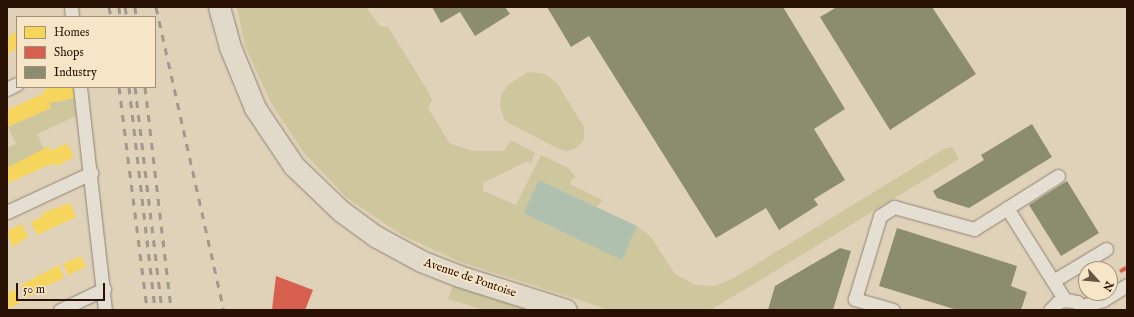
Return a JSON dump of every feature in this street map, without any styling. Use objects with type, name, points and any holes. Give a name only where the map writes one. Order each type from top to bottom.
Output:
[{"type":"main road","name":"Avenue de Pontoise","points":[[219,7],[230,47],[255,108],[294,166],[341,211],[375,236],[421,261],[459,276],[566,310]]},
{"type":"street","points":[[7,89],[16,84]]},
{"type":"street","points":[[80,88],[106,310]]},
{"type":"street","points":[[7,212],[91,173]]},
{"type":"street","points":[[892,310],[855,298],[880,216],[894,207],[974,229],[1058,176]]},
{"type":"street","points":[[1007,208],[1065,300]]},
{"type":"street","points":[[1053,282],[1106,249]]},
{"type":"street","points":[[1050,310],[1058,302],[1065,300],[1071,300],[1084,308],[1103,300],[1127,285]]},
{"type":"street","points":[[60,310],[104,289]]},
{"type":"street","points":[[1102,310],[1127,294]]},
{"type":"shaded area","points":[[237,7],[366,7],[380,26],[388,27],[429,93],[432,100],[428,108],[450,144],[474,151],[504,151],[511,140],[535,153],[531,164],[528,161],[483,183],[483,191],[516,205],[541,155],[567,167],[576,178],[571,179],[570,184],[602,200],[597,207],[539,180],[523,213],[622,259],[637,226],[651,237],[675,274],[695,285],[715,286],[732,279],[944,149],[952,147],[959,159],[711,310],[610,310],[460,262],[402,235],[347,198],[304,153],[271,103],[245,46]]},
{"type":"shaded area","points":[[528,72],[545,74],[557,83],[584,127],[584,139],[577,148],[567,151],[559,149],[505,121],[500,107],[501,95],[508,85]]},
{"type":"shaded area","points":[[74,98],[76,116],[37,134],[45,151],[7,168],[7,148],[16,144],[8,127],[51,108],[49,103]]},
{"type":"shaded area","points":[[539,180],[637,226],[622,260],[523,213]]},
{"type":"shaded area","points":[[453,285],[528,310],[484,310],[448,299]]},
{"type":"building: Homes","points":[[16,32],[16,50],[7,54],[7,37]]},
{"type":"building: Homes","points":[[48,88],[73,88],[74,98],[49,103],[51,108],[7,127],[7,110],[45,93],[43,90]]},
{"type":"building: Homes","points":[[67,143],[74,157],[57,166],[55,163],[52,166],[51,164],[8,183],[7,168],[49,146],[51,151]]},
{"type":"building: Homes","points":[[70,203],[76,217],[37,235],[31,222],[44,216],[42,213]]},
{"type":"building: Homes","points":[[22,224],[28,237],[12,247],[7,231]]},
{"type":"building: Homes","points":[[81,256],[86,267],[68,275],[63,264]]},
{"type":"building: Homes","points":[[59,265],[64,278],[43,287],[44,289],[40,293],[26,297],[21,285]]},
{"type":"building: Homes","points":[[14,289],[20,303],[7,309],[7,293]]},
{"type":"building: Shops","points":[[1125,266],[1127,270],[1121,273],[1119,270]]},
{"type":"building: Shops","points":[[276,276],[313,290],[305,310],[272,310]]},
{"type":"building: Industry","points":[[432,7],[505,7],[510,14],[475,36],[460,12],[441,23]]},
{"type":"building: Industry","points":[[547,7],[783,7],[845,109],[814,129],[845,180],[814,199],[818,205],[779,230],[766,208],[716,238],[589,36],[571,47]]},
{"type":"building: Industry","points":[[837,7],[932,7],[976,74],[890,130],[820,17]]},
{"type":"building: Industry","points":[[1032,124],[1052,157],[969,208],[937,198],[933,191],[984,160],[981,155]]},
{"type":"building: Industry","points":[[1067,181],[1099,233],[1061,256],[1029,205]]},
{"type":"building: Industry","points":[[897,228],[1017,266],[1011,286],[1027,292],[1021,310],[957,310],[879,286]]},
{"type":"building: Industry","points":[[840,248],[851,251],[833,310],[768,310],[775,286]]},
{"type":"railway","points":[[109,7],[111,16]]},
{"type":"railway","points":[[119,7],[120,16]]},
{"type":"railway","points":[[125,7],[127,16]]},
{"type":"railway","points":[[135,7],[136,16]]},
{"type":"railway","points":[[156,7],[224,310]]},
{"type":"railway","points":[[119,88],[147,310]]},
{"type":"railway","points":[[129,88],[155,310]]},
{"type":"railway","points":[[135,88],[162,310]]},
{"type":"railway","points":[[145,88],[171,310]]}]
